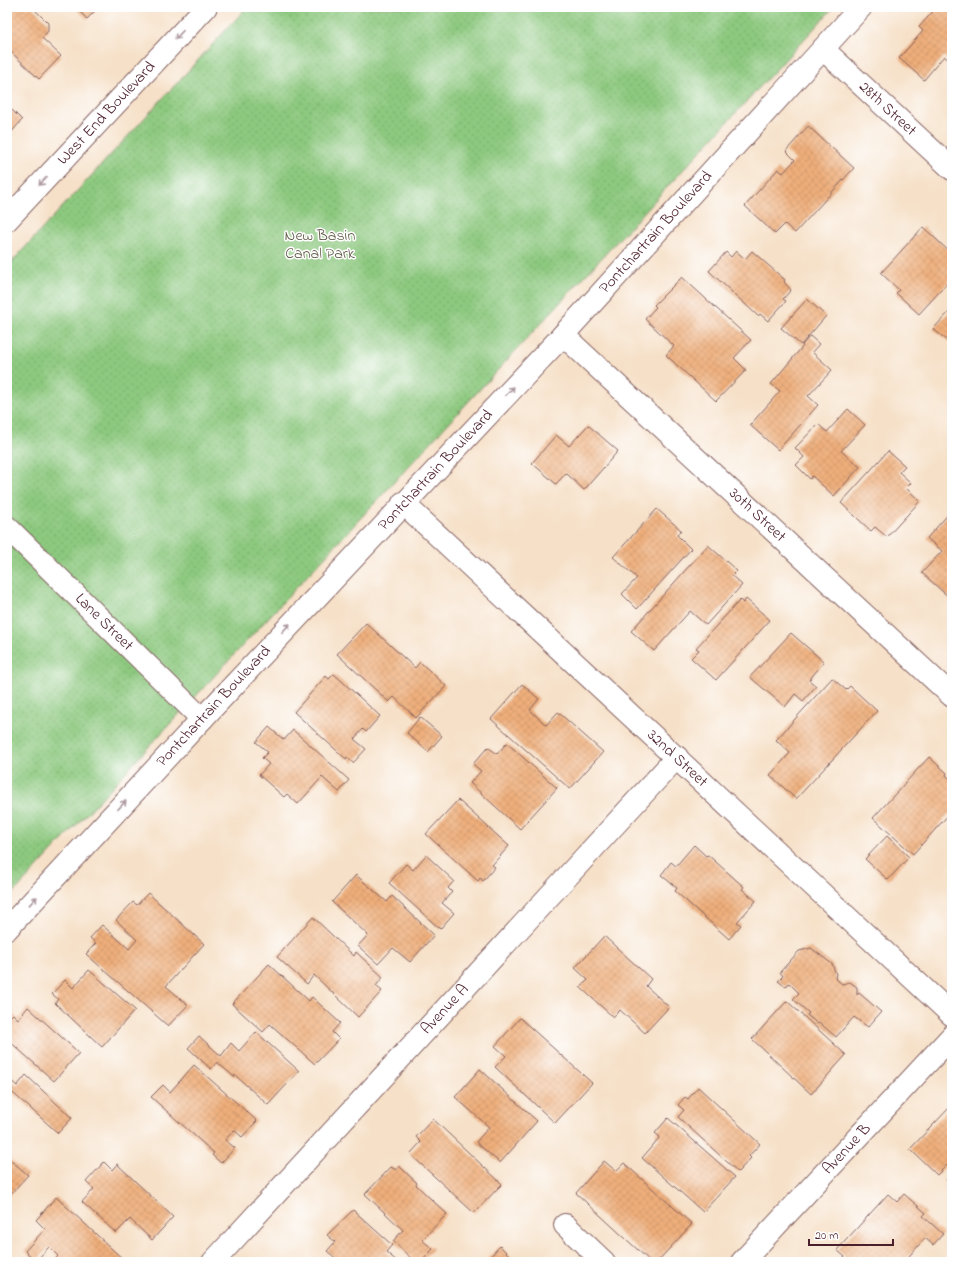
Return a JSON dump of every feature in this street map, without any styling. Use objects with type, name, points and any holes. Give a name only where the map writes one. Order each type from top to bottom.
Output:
[{"type":"street","name":"West End Boulevard","points":[[7,220],[206,7]]},
{"type":"street","name":"Pontchartrain Boulevard","points":[[7,930],[202,718],[403,503],[563,335],[861,7]]},
{"type":"street","name":"28th Street","points":[[823,49],[952,169]]},
{"type":"street","name":"30th Street","points":[[563,335],[952,696]]},
{"type":"street","name":"32nd Street","points":[[403,503],[952,1015]]},
{"type":"street","name":"Lane Street","points":[[7,527],[202,718]]},
{"type":"street","name":"Avenue A","points":[[213,1262],[677,757]]},
{"type":"street","name":"Avenue B","points":[[742,1262],[952,1036]]},
{"type":"street","points":[[565,1225],[604,1262]]},
{"type":"green space","name":"New Basin Canal Park","points":[[247,7],[834,7],[7,900],[7,267]]},
{"type":"building","points":[[7,7],[32,7],[48,23],[48,31],[42,38],[61,56],[39,79],[7,48]]},
{"type":"building","points":[[75,7],[99,7],[87,19]]},
{"type":"building","points":[[937,7],[952,7],[952,63],[944,56],[924,80],[899,58],[923,31],[919,27]]},
{"type":"building","points":[[7,105],[22,120],[7,137]]},
{"type":"building","points":[[808,126],[854,168],[795,233],[785,224],[775,234],[745,206],[778,169],[783,173],[795,160],[786,151]]},
{"type":"building","points":[[923,227],[952,254],[952,278],[919,314],[896,293],[899,290],[881,273]]},
{"type":"building","points":[[736,251],[745,259],[752,251],[785,280],[784,282],[791,290],[783,299],[786,301],[768,321],[760,314],[758,316],[709,271],[726,252],[731,257]]},
{"type":"building","points":[[682,277],[751,340],[734,358],[746,370],[716,401],[666,355],[674,346],[645,319],[656,307],[654,305]]},
{"type":"building","points":[[807,299],[826,316],[801,345],[781,328]]},
{"type":"building","points":[[952,309],[952,344],[933,329]]},
{"type":"building","points":[[810,336],[819,344],[812,352],[832,370],[808,396],[818,405],[778,450],[750,425],[780,391],[771,384]]},
{"type":"building","points":[[848,409],[865,425],[841,451],[860,467],[834,496],[812,476],[810,479],[796,465],[804,457],[795,448],[818,424],[827,432]]},
{"type":"building","points":[[588,425],[618,451],[584,490],[566,473],[556,484],[532,463],[556,435],[569,446]]},
{"type":"building","points":[[888,451],[905,466],[899,472],[911,483],[906,488],[920,501],[887,537],[875,527],[871,531],[841,503]]},
{"type":"building","points":[[657,509],[681,530],[677,535],[691,549],[637,609],[622,594],[637,578],[613,557]]},
{"type":"building","points":[[952,510],[952,600],[922,573],[942,551],[927,538]]},
{"type":"building","points":[[708,545],[737,571],[732,576],[742,585],[706,625],[690,611],[654,651],[631,631]]},
{"type":"building","points":[[746,599],[770,620],[716,680],[691,658],[699,650],[696,648],[740,600],[743,603]]},
{"type":"building","points":[[366,623],[415,668],[420,662],[446,686],[416,718],[394,697],[389,702],[337,654]]},
{"type":"building","points":[[791,633],[824,662],[809,680],[816,686],[803,701],[795,694],[785,707],[750,677]]},
{"type":"building","points":[[334,674],[380,716],[366,732],[363,729],[354,739],[366,749],[353,763],[347,757],[346,759],[294,712],[326,676],[329,679]]},
{"type":"building","points":[[832,678],[846,690],[850,686],[877,711],[796,799],[770,775],[790,753],[776,740]]},
{"type":"building","points":[[522,684],[539,699],[530,710],[546,725],[558,712],[603,752],[570,789],[491,719]]},
{"type":"building","points":[[420,717],[442,736],[428,752],[407,733]]},
{"type":"building","points":[[269,727],[284,740],[293,730],[349,780],[339,792],[322,777],[298,804],[287,794],[284,797],[259,775],[269,764],[262,758],[268,752],[256,742]]},
{"type":"building","points":[[507,743],[557,788],[520,829],[470,783],[481,771],[473,764],[488,747],[497,754]]},
{"type":"building","points":[[929,757],[947,773],[946,775],[952,781],[952,811],[913,854],[873,818]]},
{"type":"building","points":[[458,800],[509,846],[492,865],[495,867],[483,881],[480,878],[478,881],[426,834]]},
{"type":"building","points":[[887,836],[909,857],[888,880],[865,859]]},
{"type":"building","points":[[694,845],[706,856],[708,855],[744,887],[742,889],[756,901],[737,922],[741,925],[729,939],[675,891],[677,888],[661,875],[671,862],[676,866]]},
{"type":"building","points":[[426,855],[454,881],[448,888],[452,892],[442,903],[454,913],[440,929],[389,883],[406,864],[413,870]]},
{"type":"building","points":[[356,875],[387,902],[392,896],[434,935],[410,962],[393,948],[378,964],[358,946],[368,935],[332,902]]},
{"type":"building","points":[[148,893],[204,944],[166,986],[188,1005],[168,1026],[86,954],[96,943],[90,938],[102,925],[129,949],[137,940],[116,920],[133,902],[137,905]]},
{"type":"building","points":[[313,917],[354,956],[356,952],[383,977],[376,986],[382,991],[358,1017],[314,975],[307,984],[277,957]]},
{"type":"building","points":[[604,936],[651,979],[646,986],[669,1007],[645,1033],[620,1010],[613,1017],[580,987],[588,980],[575,968]]},
{"type":"building","points":[[811,948],[832,964],[836,974],[835,978],[842,984],[850,982],[857,987],[857,995],[859,993],[881,1012],[868,1027],[854,1017],[836,1037],[820,1023],[818,1024],[807,1015],[809,1013],[793,999],[799,993],[789,983],[786,987],[778,981],[783,976],[780,972],[799,951]]},
{"type":"building","points":[[269,964],[309,1001],[312,997],[340,1023],[332,1032],[339,1039],[315,1064],[270,1024],[263,1032],[232,1004]]},
{"type":"building","points":[[89,970],[135,1010],[102,1047],[55,1003],[58,999],[52,994],[65,980],[73,988]]},
{"type":"building","points":[[787,1001],[846,1055],[811,1094],[752,1039]]},
{"type":"building","points":[[28,1007],[79,1053],[54,1081],[7,1039],[7,1020],[13,1014],[18,1019]]},
{"type":"building","points":[[520,1018],[592,1083],[555,1123],[495,1067],[506,1056],[495,1046]]},
{"type":"building","points":[[256,1032],[299,1071],[268,1105],[235,1075],[234,1077],[217,1062],[211,1069],[188,1048],[199,1036],[221,1056],[231,1043],[239,1051]]},
{"type":"building","points":[[194,1065],[257,1121],[242,1137],[234,1130],[225,1140],[235,1148],[221,1163],[212,1155],[214,1153],[151,1097],[163,1085],[170,1092]]},
{"type":"building","points":[[480,1069],[537,1121],[500,1163],[476,1142],[489,1127],[455,1097]]},
{"type":"building","points":[[26,1075],[72,1118],[58,1133],[13,1093],[7,1100],[7,1077],[17,1086]]},
{"type":"building","points":[[698,1087],[760,1144],[749,1156],[751,1158],[738,1172],[678,1117],[684,1110],[678,1105],[685,1097],[688,1099]]},
{"type":"building","points":[[952,1105],[952,1160],[937,1175],[910,1149]]},
{"type":"building","points":[[668,1118],[735,1177],[703,1212],[642,1158],[660,1137],[655,1133]]},
{"type":"building","points":[[433,1119],[502,1184],[474,1213],[410,1154],[421,1142],[416,1137]]},
{"type":"building","points":[[7,1157],[28,1175],[7,1198]]},
{"type":"building","points":[[604,1161],[616,1171],[624,1163],[692,1224],[657,1262],[651,1262],[576,1193]]},
{"type":"building","points":[[104,1162],[112,1170],[117,1164],[173,1217],[152,1240],[130,1219],[116,1233],[82,1202],[94,1189],[86,1182]]},
{"type":"building","points":[[399,1166],[417,1183],[416,1185],[447,1214],[422,1240],[433,1249],[421,1262],[415,1262],[393,1241],[403,1230],[365,1194],[391,1167],[396,1170]]},
{"type":"building","points":[[952,1173],[952,1185],[946,1180]]},
{"type":"building","points":[[888,1194],[897,1202],[904,1194],[926,1213],[923,1216],[943,1234],[933,1245],[925,1238],[904,1262],[841,1262],[845,1257],[837,1250]]},
{"type":"building","points":[[56,1197],[126,1262],[55,1262],[54,1261],[58,1256],[49,1247],[36,1261],[25,1251],[45,1229],[36,1220]]},
{"type":"building","points":[[353,1210],[392,1245],[386,1252],[398,1262],[340,1262],[327,1251],[335,1242],[327,1235]]},
{"type":"building","points":[[500,1246],[516,1262],[485,1262]]}]
